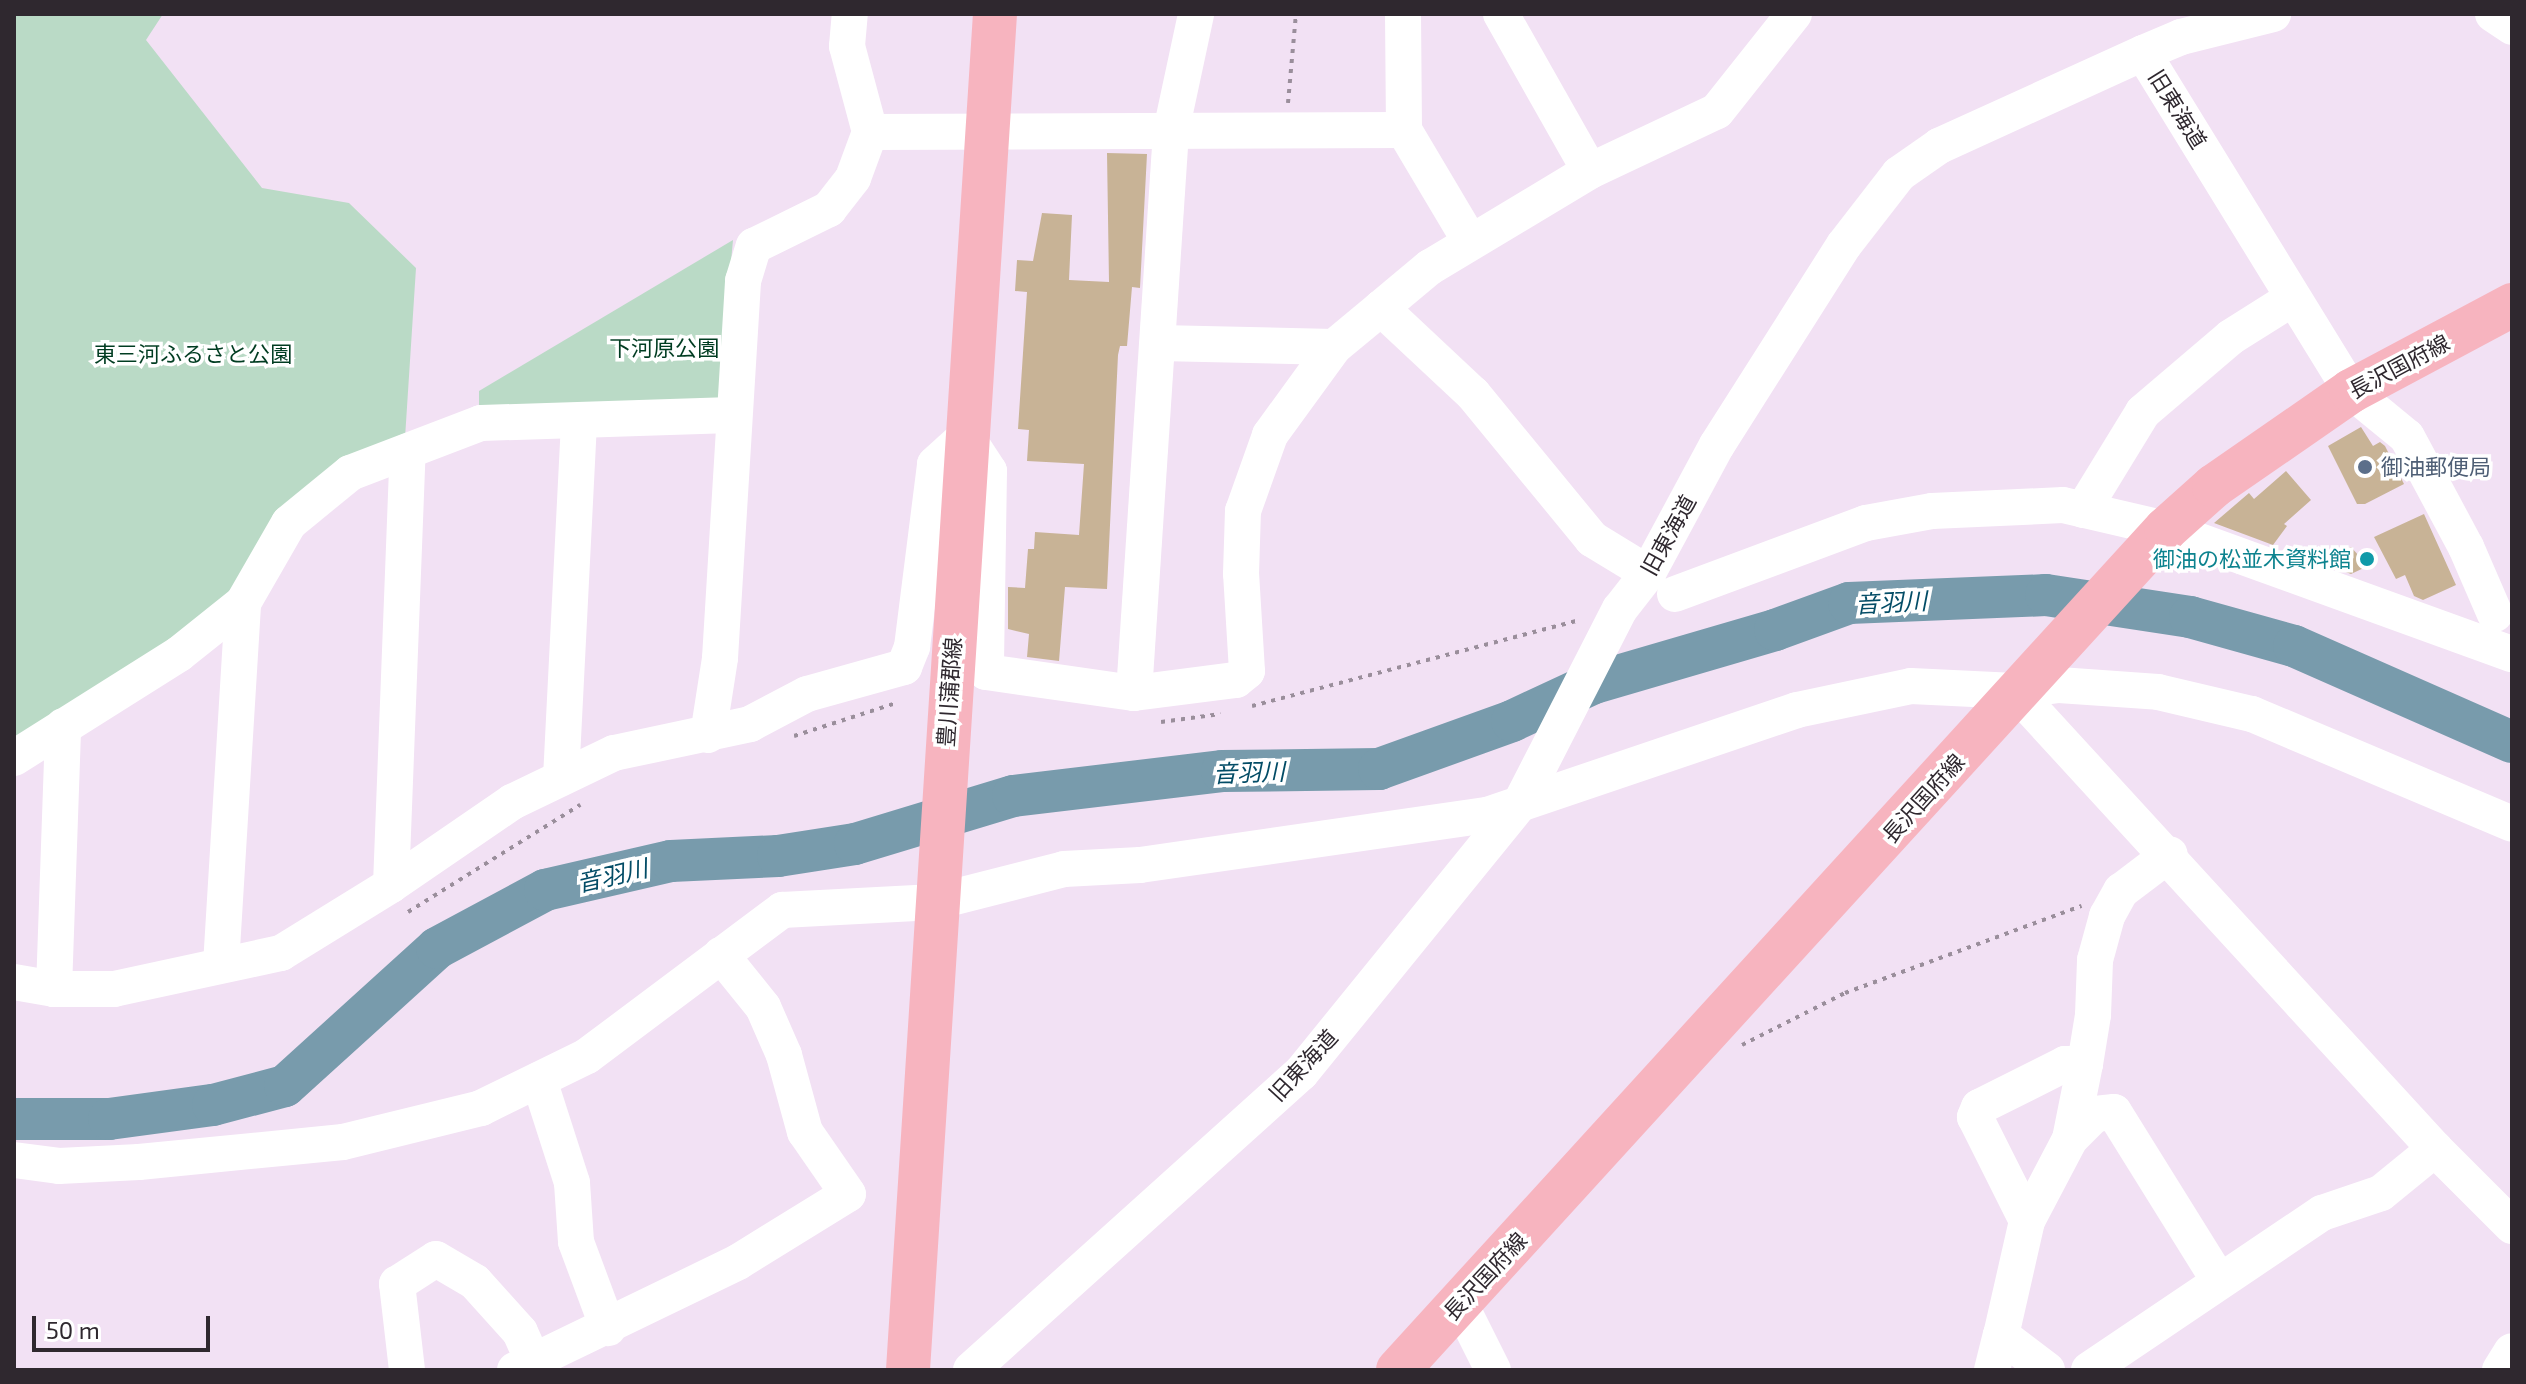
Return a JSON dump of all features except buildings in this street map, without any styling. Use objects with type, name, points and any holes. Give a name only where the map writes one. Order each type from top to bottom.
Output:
[{"type":"main road","name":"豊川蒲郡線","points":[[908,1370],[947,709],[995,14]]},
{"type":"main road","name":"長沢国府線","points":[[1398,1370],[1835,896],[2024,682],[2162,533],[2214,486],[2351,391],[2512,305]]},
{"type":"street","points":[[708,735],[720,658],[732,415],[743,281],[754,246],[829,209],[853,178],[870,132],[847,46],[850,14]]},
{"type":"street","points":[[1134,693],[1171,131],[1196,14]]},
{"type":"street","points":[[1403,14],[1404,130],[1470,241]]},
{"type":"street","points":[[1501,14],[1590,171]]},
{"type":"street","points":[[14,982],[54,989],[114,989],[281,953],[391,885],[512,802],[614,753],[750,724],[807,694],[904,667],[912,647],[935,464],[966,436],[989,471],[986,672],[1134,693],[1236,680],[1247,671],[1243,511],[1270,435],[1334,347],[1470,241],[1590,171],[1717,111],[1794,14]]},
{"type":"street","points":[[2155,37],[2273,14]]},
{"type":"street","points":[[2493,14],[2512,27]]},
{"type":"street","name":"旧東海道","points":[[971,1370],[1301,1073],[1525,794],[1613,622],[1661,584],[1717,445],[1844,245],[1899,174],[1939,146],[2155,37],[2293,298],[2351,391],[2407,437],[2503,613]]},
{"type":"street","points":[[870,132],[1404,130]]},
{"type":"street","points":[[2083,510],[2143,412],[2231,337],[2293,298]]},
{"type":"street","points":[[1381,308],[1473,394],[1592,539],[1661,584],[1866,523],[2003,505],[2083,510],[2439,625],[2512,654]]},
{"type":"street","points":[[1159,343],[1334,347]]},
{"type":"street","points":[[14,758],[179,654],[243,603],[289,523],[350,473],[481,423],[732,415]]},
{"type":"street","points":[[561,778],[579,422]]},
{"type":"street","points":[[391,885],[408,451]]},
{"type":"street","points":[[221,965],[243,603]]},
{"type":"street","points":[[2439,625],[2503,613]]},
{"type":"street","points":[[2024,682],[2170,854],[2435,1149],[2512,1226]]},
{"type":"street","points":[[14,1160],[59,1166],[139,1162],[343,1142],[481,1108],[587,1056],[782,910],[936,895],[1064,869],[1156,863],[1487,815],[1525,794],[1797,710],[1911,686],[2024,682],[2158,692],[2252,714],[2512,824]]},
{"type":"street","points":[[54,989],[63,726]]},
{"type":"street","points":[[1992,1370],[2027,1221],[2070,1139],[2085,1064],[2095,960],[2107,916],[2121,891],[2170,854]]},
{"type":"street","points":[[407,1370],[397,1284],[436,1259],[475,1282],[520,1332],[528,1367],[738,1262],[848,1194],[805,1132],[763,1007],[721,955]]},
{"type":"street","points":[[2027,1221],[1975,1117],[1979,1107],[2065,1064],[2085,1064]]},
{"type":"street","points":[[539,1080],[572,1183],[576,1242],[608,1328]]},
{"type":"street","points":[[2070,1139],[2095,1114],[2114,1112],[2218,1279]]},
{"type":"street","points":[[2089,1370],[2218,1279],[2322,1213],[2381,1193],[2435,1149]]},
{"type":"street","points":[[1459,1302],[1493,1370]]},
{"type":"street","points":[[2001,1335],[2047,1370]]},
{"type":"street","points":[[2500,1370],[2512,1351]]},
{"type":"path","points":[[1287,112],[1296,14]]},
{"type":"path","points":[[1317,689],[1613,622]]},
{"type":"path","points":[[1735,1049],[1845,993],[2121,891]]},
{"type":"green space","name":"東三河ふるさと公園","points":[[14,14],[163,14],[146,40],[262,188],[349,203],[416,268],[405,438],[211,613],[14,740]]},
{"type":"green space","name":"下河原公園","points":[[733,240],[718,404],[479,412],[479,391]]},
{"type":"waterway","name":"音羽川","points":[[14,1119],[109,1119],[213,1105],[285,1086],[437,948],[545,890],[671,861],[778,856],[855,844],[1013,796],[1222,771],[1379,769],[1512,721],[1594,683],[1775,630],[1849,603],[2046,595],[2190,617],[2294,646],[2512,742]]},
{"type":"place","name":"御油郵便局","points":[[2365,467]]},
{"type":"place","name":"御油の松並木資料館","points":[[2367,559]]}]
